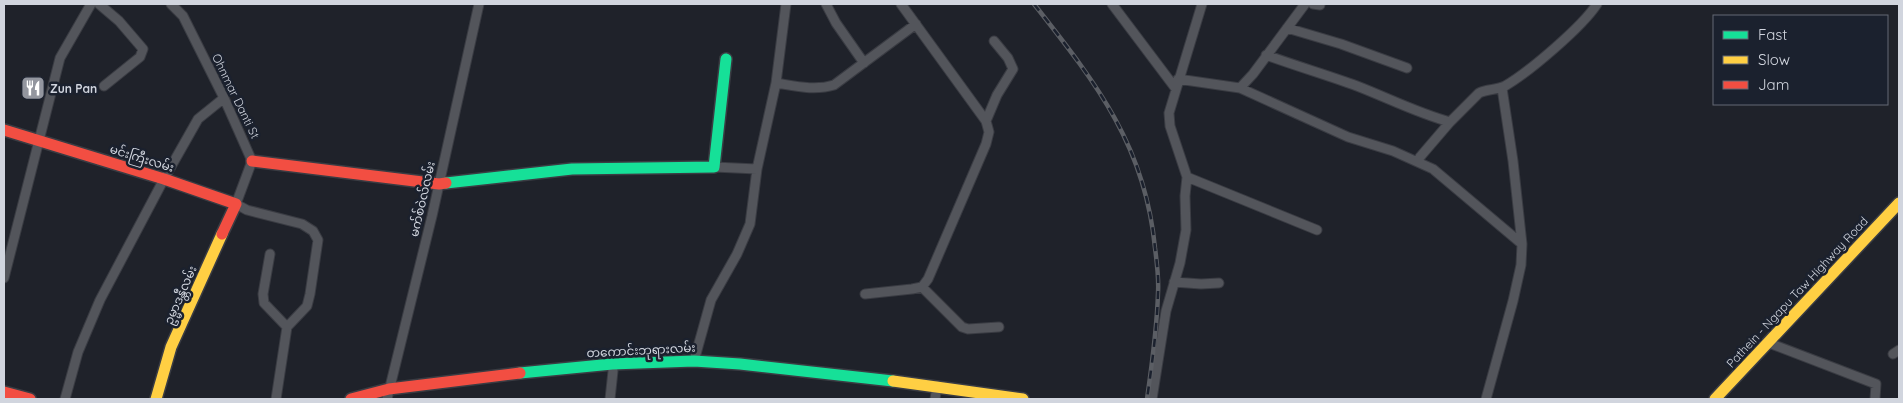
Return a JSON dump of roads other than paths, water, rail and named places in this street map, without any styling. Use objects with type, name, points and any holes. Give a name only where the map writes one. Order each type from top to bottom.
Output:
[{"type":"main road","points":[[252,161],[439,184],[572,169],[714,167],[726,59]]},
{"type":"main road","name":"မင်းကြီးလမ်း","points":[[4,130],[164,179],[236,204]]},
{"type":"main road","name":"Pathein - Ngapu Taw Highway Road","points":[[1715,399],[1899,203]]},
{"type":"main road","name":"ဥမ္မာဒန္တီလမ်း","points":[[156,399],[171,347],[236,204]]},
{"type":"main road","name":"တကောင်းဘုရားလမ်း","points":[[351,399],[534,371],[612,364],[694,361],[740,364],[937,386],[1023,399]]},
{"type":"main road","points":[[4,392],[30,399]]},
{"type":"street","points":[[4,278],[60,58],[91,4]]},
{"type":"street","points":[[99,4],[119,21],[142,46],[143,50],[140,57],[104,86]]},
{"type":"street","name":"Ohnmar Danti St","points":[[171,4],[183,16],[224,98],[252,161]]},
{"type":"street","name":"မက်စ်ဝဲလ်လမ်း","points":[[388,394],[439,184],[479,4]]},
{"type":"street","points":[[694,361],[711,300],[750,224],[757,169],[776,83],[786,4]]},
{"type":"street","points":[[826,4],[864,63]]},
{"type":"street","points":[[865,294],[922,287],[933,271],[986,144],[989,132],[986,121],[901,4]]},
{"type":"street","points":[[1112,4],[1176,89]]},
{"type":"street","points":[[1152,399],[1161,339],[1184,246],[1186,230],[1185,196],[1187,177],[1170,126],[1169,112],[1202,4]]},
{"type":"street","points":[[1240,88],[1305,4]]},
{"type":"street","points":[[1418,162],[1420,157],[1450,122],[1479,93],[1485,90],[1502,88],[1517,78],[1565,38],[1597,4]]},
{"type":"street","points":[[776,83],[824,88],[834,85],[916,24]]},
{"type":"street","points":[[1287,28],[1341,44],[1407,68]]},
{"type":"street","points":[[986,121],[1013,69],[1008,58],[994,41]]},
{"type":"street","points":[[1266,55],[1336,78],[1387,98],[1404,107],[1450,122]]},
{"type":"street","points":[[1178,79],[1240,88],[1348,137],[1393,151],[1418,162],[1440,173],[1522,244]]},
{"type":"street","points":[[1486,399],[1513,302],[1521,264],[1522,244],[1511,143],[1502,88]]},
{"type":"street","points":[[65,399],[78,352],[100,300],[198,119],[224,98]]},
{"type":"street","points":[[252,161],[236,204],[247,210],[302,224],[313,231],[318,240],[307,306],[287,327],[276,399]]},
{"type":"street","points":[[714,167],[757,169]]},
{"type":"street","points":[[1187,177],[1317,230]]},
{"type":"street","points":[[270,254],[263,294],[264,303],[287,327]]},
{"type":"street","points":[[1174,282],[1201,284],[1219,282]]},
{"type":"street","points":[[922,287],[962,327],[968,329],[999,327]]},
{"type":"street","points":[[1768,343],[1876,384],[1875,399]]},
{"type":"street","points":[[610,399],[612,364]]},
{"type":"street","points":[[935,399],[937,386]]},
{"type":"railway","points":[[1034,4],[1077,60],[1114,116],[1140,177],[1149,211],[1158,282],[1155,333],[1147,399]]},
{"type":"place","name":"Zun Pan","points":[[33,88]]}]
